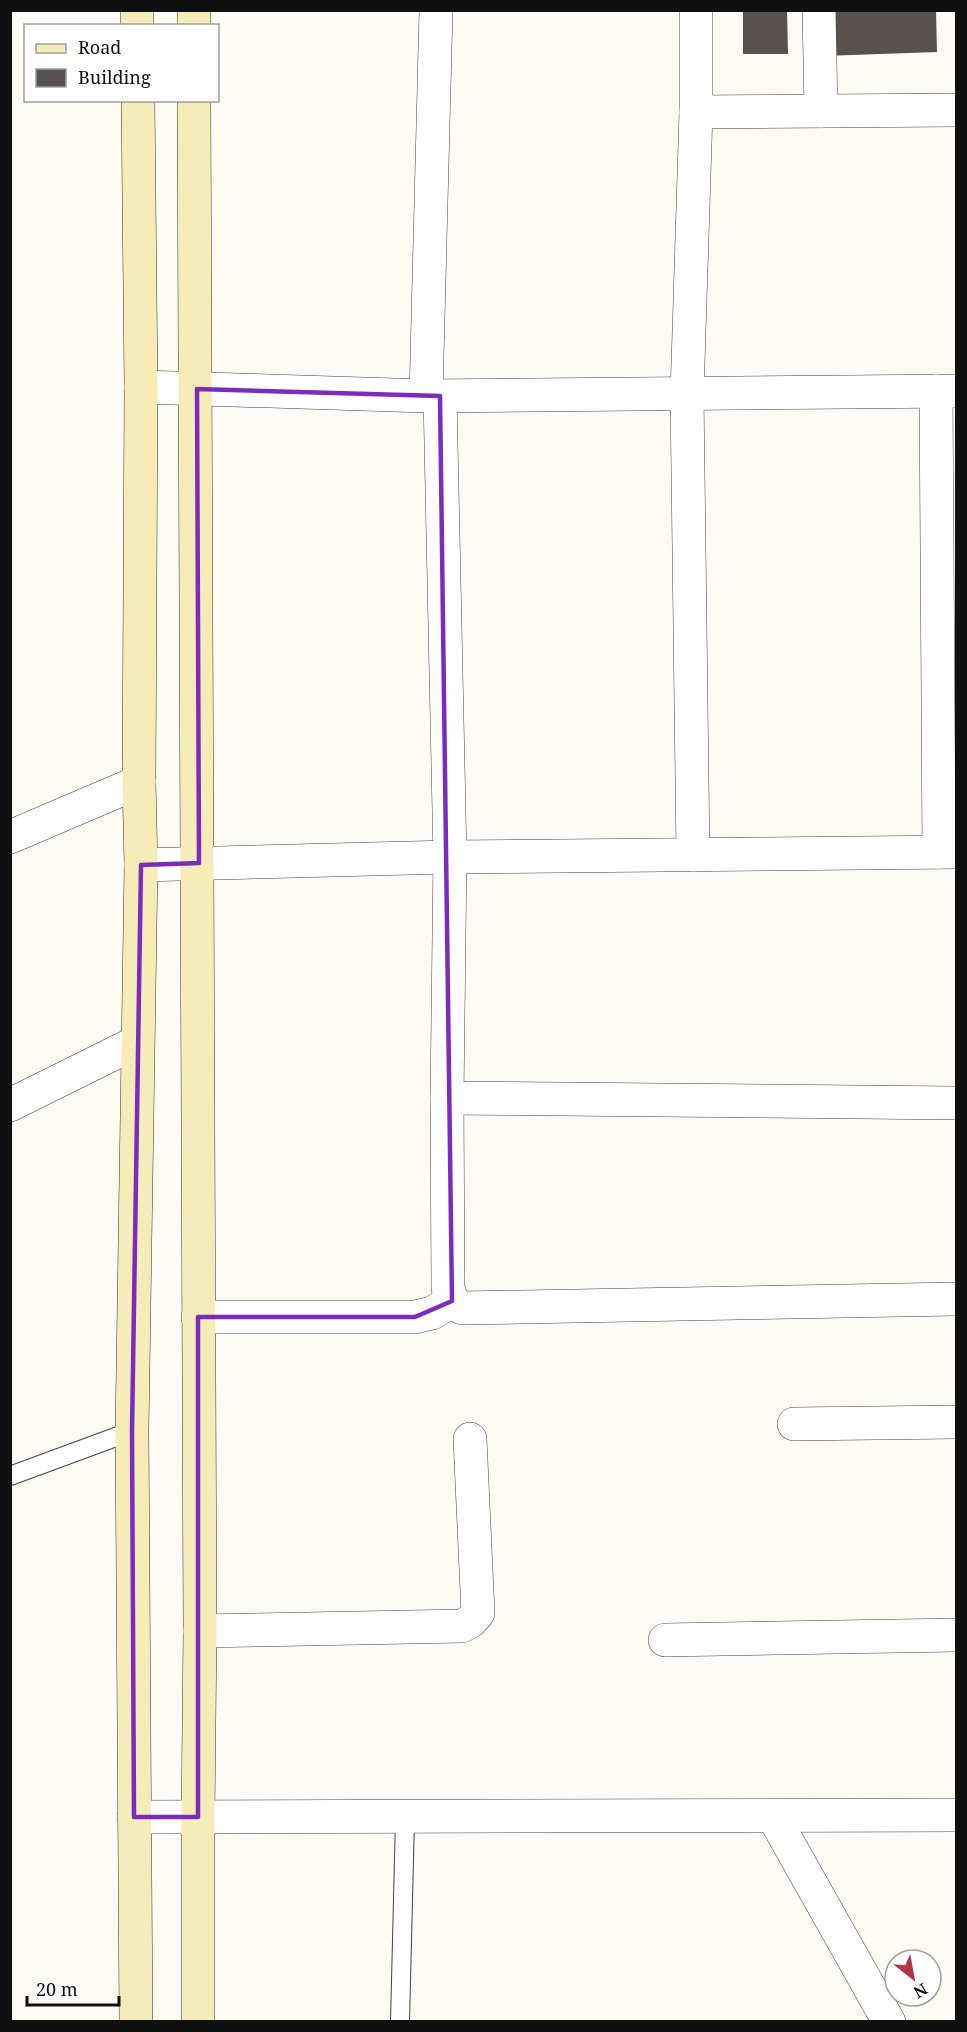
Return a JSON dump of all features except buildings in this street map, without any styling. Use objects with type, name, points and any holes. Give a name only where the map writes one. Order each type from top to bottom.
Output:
[{"type":"main road","points":[[136,2022],[132,1431],[141,865],[139,782],[141,387],[138,102]]},
{"type":"main road","points":[[194,102],[199,863],[198,2022]]},
{"type":"street","points":[[436,10],[433,396],[450,857],[447,1098],[448,1288],[452,1301],[462,1308],[957,1299]]},
{"type":"street","points":[[693,855],[687,395],[696,112],[696,10]]},
{"type":"street","points":[[819,10],[821,111]]},
{"type":"street","points":[[696,112],[957,110]]},
{"type":"street","points":[[141,387],[433,396],[946,391],[948,852],[450,857],[141,865]]},
{"type":"street","points":[[10,837],[139,782]]},
{"type":"street","points":[[10,1105],[137,1042]]},
{"type":"street","points":[[447,1098],[957,1103]]},
{"type":"street","points":[[198,1317],[415,1317],[432,1313],[452,1301]]},
{"type":"street","points":[[794,1424],[957,1422]]},
{"type":"street","points":[[200,1631],[462,1626],[471,1621],[478,1613],[470,1439]]},
{"type":"street","points":[[665,1640],[957,1635]]},
{"type":"street","points":[[134,1817],[957,1815]]},
{"type":"street","points":[[772,1816],[890,2022]]},
{"type":"lane","points":[[10,1476],[132,1431]]},
{"type":"lane","points":[[400,2022],[405,1818]]},
{"type":"highlighted area","points":[[197,389],[440,396],[452,1301],[415,1317],[198,1317],[198,1817],[134,1817],[132,1431],[141,865],[199,863]]}]
